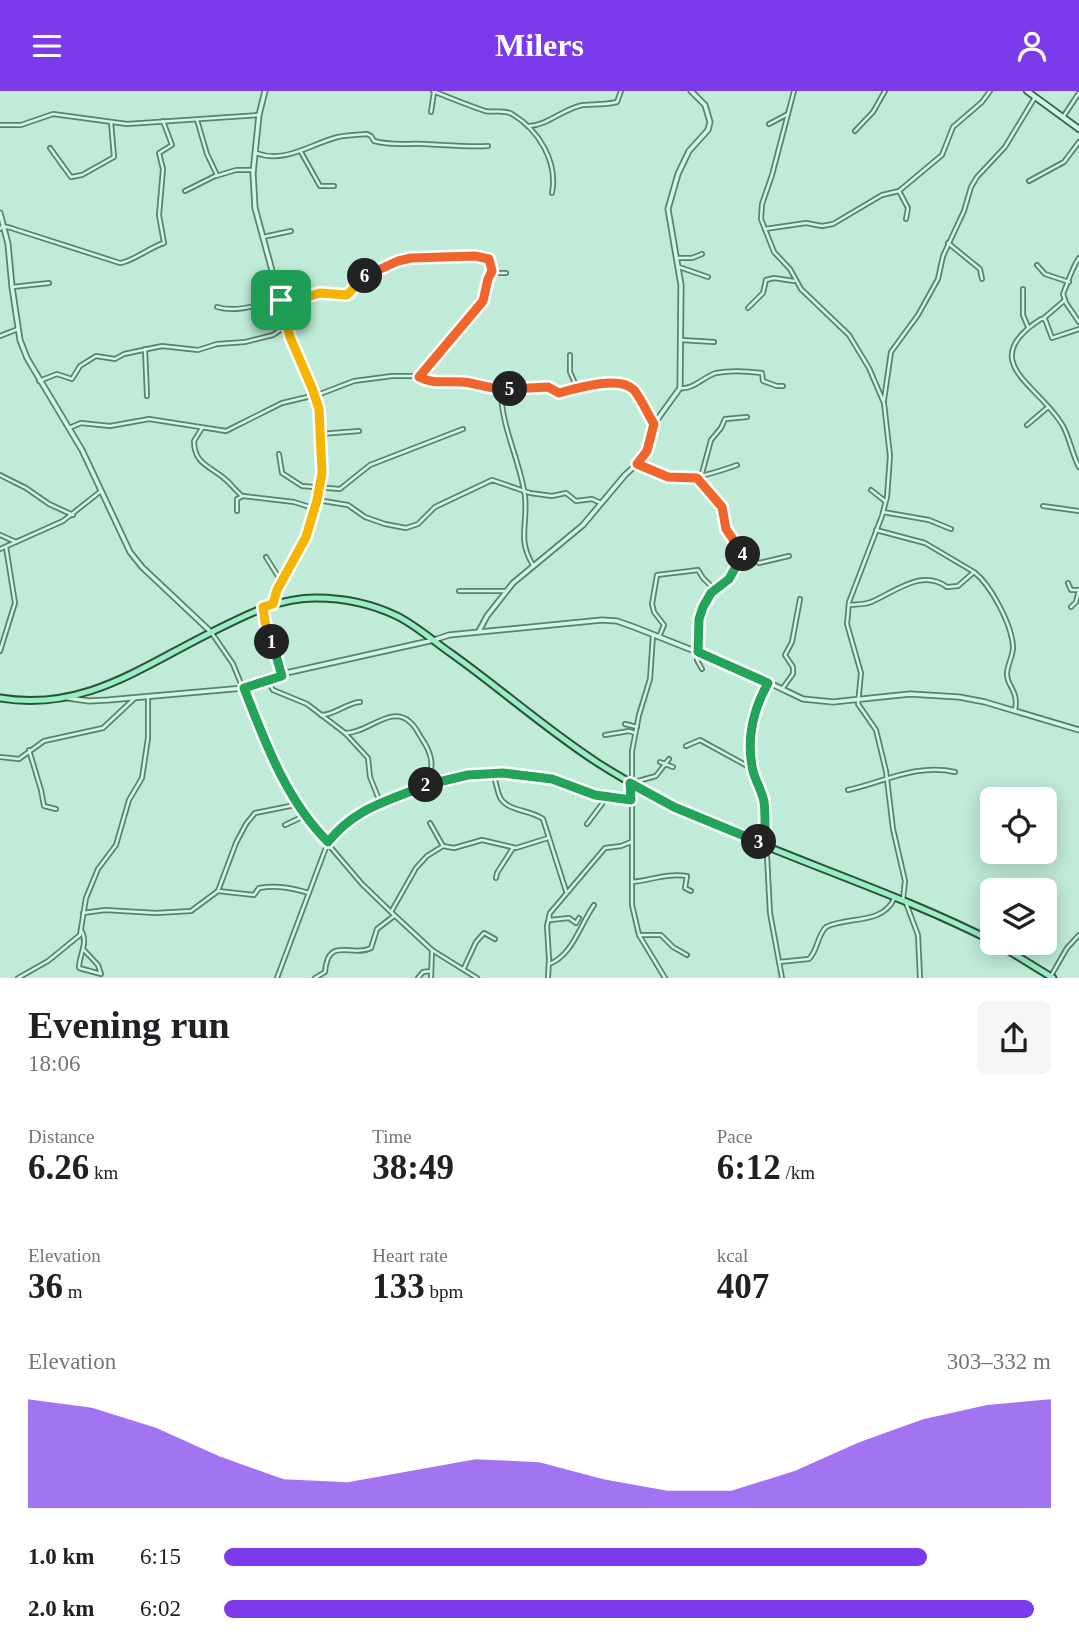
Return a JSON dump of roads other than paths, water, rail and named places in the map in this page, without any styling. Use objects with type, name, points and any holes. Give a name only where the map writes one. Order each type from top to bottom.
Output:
[{"type":"main road","points":[[1027,91],[1079,129]]},
{"type":"main road","points":[[0,698],[29,702],[68,698],[110,684],[211,632],[273,604],[314,598],[363,604],[398,617],[433,640],[567,743],[633,785],[687,812],[980,936]]},
{"type":"main road","points":[[1015,955],[1050,977]]},
{"type":"street","points":[[265,91],[259,115],[254,200],[287,326],[319,409],[322,473],[315,509],[301,549],[281,581],[273,604]]},
{"type":"street","points":[[432,112],[434,91],[486,111],[509,113],[540,140],[548,156],[553,178],[552,193]]},
{"type":"street","points":[[527,126],[537,125],[580,105],[617,102],[621,91]]},
{"type":"street","points":[[479,631],[506,591],[533,565],[583,525],[637,464],[647,451],[654,424],[680,388],[681,285],[668,213],[669,203],[674,183],[689,151],[708,129],[710,122],[705,105],[691,91]]},
{"type":"street","points":[[794,91],[762,204],[761,219],[774,252],[790,269],[794,281],[849,335],[869,368],[884,403]]},
{"type":"street","points":[[855,131],[873,111],[885,91]]},
{"type":"street","points":[[765,229],[806,223],[822,226],[833,224],[882,195],[899,191],[942,155],[953,127],[982,103],[990,91]]},
{"type":"street","points":[[1063,117],[1079,93]]},
{"type":"street","points":[[920,978],[918,935],[904,902],[905,881],[878,736],[858,704],[861,673],[847,624],[848,605],[886,502],[890,456],[884,393],[891,352],[918,315],[938,279],[948,243],[964,211],[974,182],[1005,147],[1035,97]]},
{"type":"street","points":[[0,125],[21,125],[53,114],[127,124],[259,115]]},
{"type":"street","points":[[769,124],[788,114]]},
{"type":"street","points":[[197,120],[207,154],[217,172],[216,176]]},
{"type":"street","points":[[1,228],[120,263],[164,243],[159,206],[163,169],[158,157],[159,153],[170,148],[172,143],[163,121]]},
{"type":"street","points":[[50,148],[71,177],[82,175],[114,157],[111,122]]},
{"type":"street","points":[[256,153],[281,156],[340,137],[367,134],[374,141],[382,143],[424,143],[464,148],[488,146]]},
{"type":"street","points":[[1029,181],[1062,164],[1079,142]]},
{"type":"street","points":[[300,151],[320,186],[334,186]]},
{"type":"street","points":[[185,191],[216,176],[236,170],[254,170]]},
{"type":"street","points":[[899,191],[908,208],[906,219]]},
{"type":"street","points":[[0,213],[1,228],[10,257],[18,329],[27,358],[89,463],[135,559],[211,632],[233,664],[259,728],[304,816],[362,884],[394,916],[432,950],[477,978]]},
{"type":"street","points":[[263,237],[291,231]]},
{"type":"street","points":[[948,243],[980,269],[982,279]]},
{"type":"street","points":[[678,258],[692,258],[702,254]]},
{"type":"street","points":[[217,307],[224,309],[255,306],[281,298],[303,298],[320,293],[347,295],[366,275],[398,261],[411,258],[483,256],[491,261],[492,273],[483,301],[419,377]]},
{"type":"street","points":[[1079,258],[1072,268],[1063,294],[1079,322]]},
{"type":"street","points":[[1037,265],[1045,274],[1069,282]]},
{"type":"street","points":[[679,267],[708,277]]},
{"type":"street","points":[[492,273],[506,273]]},
{"type":"street","points":[[748,308],[763,293],[765,280],[774,278],[794,281]]},
{"type":"street","points":[[12,287],[49,283]]},
{"type":"street","points":[[1023,289],[1023,314],[1029,327]]},
{"type":"street","points":[[1065,300],[1014,342],[1011,357],[1023,378],[1064,427],[1079,467]]},
{"type":"street","points":[[1044,318],[1052,338],[1079,329]]},
{"type":"street","points":[[39,381],[57,373],[72,379],[80,366],[99,356],[115,359],[124,354],[168,346],[198,350],[217,344],[245,342],[272,335],[287,326]]},
{"type":"street","points":[[0,336],[18,329]]},
{"type":"street","points":[[681,340],[713,342]]},
{"type":"street","points":[[145,349],[148,396]]},
{"type":"street","points":[[570,355],[569,363],[577,388]]},
{"type":"street","points":[[680,388],[688,388],[717,373],[738,371],[762,373],[763,381],[783,386]]},
{"type":"street","points":[[69,428],[81,423],[110,426],[142,419],[226,431],[282,403],[354,381],[392,376],[419,377],[433,383],[469,382],[501,390],[548,387],[559,393],[577,388],[624,384],[636,393],[654,424]]},
{"type":"street","points":[[501,390],[501,410],[519,465],[524,491],[523,544],[533,565]]},
{"type":"street","points":[[881,398],[884,393]]},
{"type":"street","points":[[1027,425],[1047,408]]},
{"type":"street","points":[[699,477],[711,440],[721,428],[724,418],[747,417]]},
{"type":"street","points":[[202,428],[194,441],[197,457],[203,465],[225,479],[241,496],[294,502],[315,509]]},
{"type":"street","points":[[279,454],[283,475],[302,487],[340,489],[370,465],[463,429]]},
{"type":"street","points":[[320,434],[359,431]]},
{"type":"street","points":[[637,464],[668,477],[699,477],[737,465]]},
{"type":"street","points":[[0,475],[26,488],[48,504],[73,515]]},
{"type":"street","points":[[699,477],[722,507],[726,529],[744,554],[759,563],[789,556]]},
{"type":"street","points":[[317,500],[348,505],[369,518],[406,528],[418,523],[435,507],[488,480],[496,480],[524,491],[552,496],[566,493],[576,501],[592,499],[602,503]]},
{"type":"street","points":[[871,490],[886,502]]},
{"type":"street","points":[[0,549],[73,515],[101,491]]},
{"type":"street","points":[[237,511],[237,499],[241,496]]},
{"type":"street","points":[[1043,506],[1079,511]]},
{"type":"street","points":[[883,512],[929,520],[951,529]]},
{"type":"street","points":[[876,530],[925,543],[974,572],[986,583],[1003,613],[1011,636],[1012,652],[1007,676],[1016,696],[1015,710]]},
{"type":"street","points":[[0,535],[16,541]]},
{"type":"street","points":[[0,651],[15,603],[6,547]]},
{"type":"street","points":[[702,669],[696,660],[700,615],[707,599],[729,579],[744,554]]},
{"type":"street","points":[[265,557],[281,581]]},
{"type":"street","points":[[659,637],[664,625],[654,612],[652,604],[657,575],[698,570],[715,589]]},
{"type":"street","points":[[848,605],[867,603],[921,579],[938,580],[947,587],[958,586],[974,572]]},
{"type":"street","points":[[1068,583],[1071,590],[1079,590],[1076,602],[1071,607]]},
{"type":"street","points":[[459,591],[506,591]]},
{"type":"street","points":[[782,689],[793,674],[793,667],[785,655],[792,642],[800,599]]},
{"type":"street","points":[[263,607],[282,676]]},
{"type":"street","points":[[68,698],[89,701],[148,698],[244,688],[286,673],[449,635],[602,620],[617,621],[659,637],[797,697],[813,701],[889,695],[972,699],[1079,730]]},
{"type":"street","points":[[653,635],[651,675],[633,743],[632,905],[639,935],[664,978]]},
{"type":"street","points":[[268,681],[273,690],[303,702],[345,733],[368,758],[370,777],[380,803]]},
{"type":"street","points":[[768,683],[758,704],[750,735],[750,752],[763,797],[770,913],[782,978]]},
{"type":"street","points":[[0,757],[19,759],[44,741],[103,728],[135,698]]},
{"type":"street","points":[[18,978],[75,941],[81,930],[86,898],[99,869],[116,845],[129,800],[142,778],[148,739],[148,698]]},
{"type":"street","points":[[321,715],[360,702]]},
{"type":"street","points":[[345,733],[367,729],[394,715],[403,716],[416,728],[430,751],[432,771],[427,785]]},
{"type":"street","points":[[625,724],[637,727]]},
{"type":"street","points":[[604,735],[629,731],[635,733]]},
{"type":"street","points":[[686,746],[700,740],[753,769]]},
{"type":"street","points":[[29,750],[44,806],[55,809]]},
{"type":"street","points":[[633,785],[656,776],[668,759]]},
{"type":"street","points":[[660,762],[673,767]]},
{"type":"street","points":[[848,790],[887,777],[925,769],[955,772]]},
{"type":"street","points":[[277,978],[328,842],[351,818],[380,803],[427,785],[468,775],[493,773],[552,779],[595,795],[631,800]]},
{"type":"street","points":[[493,773],[503,801],[508,806],[531,812],[545,824],[567,892]]},
{"type":"street","points":[[587,824],[608,796]]},
{"type":"street","points":[[83,913],[105,909],[148,913],[191,911],[218,891],[236,843],[255,813],[296,804]]},
{"type":"street","points":[[285,825],[304,816]]},
{"type":"street","points":[[430,823],[443,846]]},
{"type":"street","points":[[391,912],[416,868],[427,856],[443,846],[454,848],[482,840],[513,848],[548,838]]},
{"type":"street","points":[[548,978],[547,935],[549,917],[556,904],[605,848],[632,841]]},
{"type":"street","points":[[496,878],[496,873],[513,848]]},
{"type":"street","points":[[632,882],[659,876],[687,876],[685,888],[691,891]]},
{"type":"street","points":[[218,891],[254,895],[258,888],[278,887],[309,893]]},
{"type":"street","points":[[779,963],[809,959],[826,927],[881,914],[890,907],[894,898]]},
{"type":"street","points":[[549,964],[568,953],[584,919],[594,905]]},
{"type":"street","points":[[315,978],[323,974],[325,962],[332,953],[342,949],[364,951],[371,948],[377,929],[394,916]]},
{"type":"street","points":[[549,917],[569,918],[576,923],[579,918]]},
{"type":"street","points":[[81,930],[84,935],[79,968],[102,974]]},
{"type":"street","points":[[464,969],[476,942],[484,933],[495,939]]},
{"type":"street","points":[[639,935],[661,935],[673,947],[687,955]]},
{"type":"street","points":[[1050,977],[1079,935]]},
{"type":"street","points":[[83,949],[98,965],[104,978]]},
{"type":"street","points":[[431,978],[432,950]]},
{"type":"street","points":[[418,978],[423,972],[431,971]]}]
